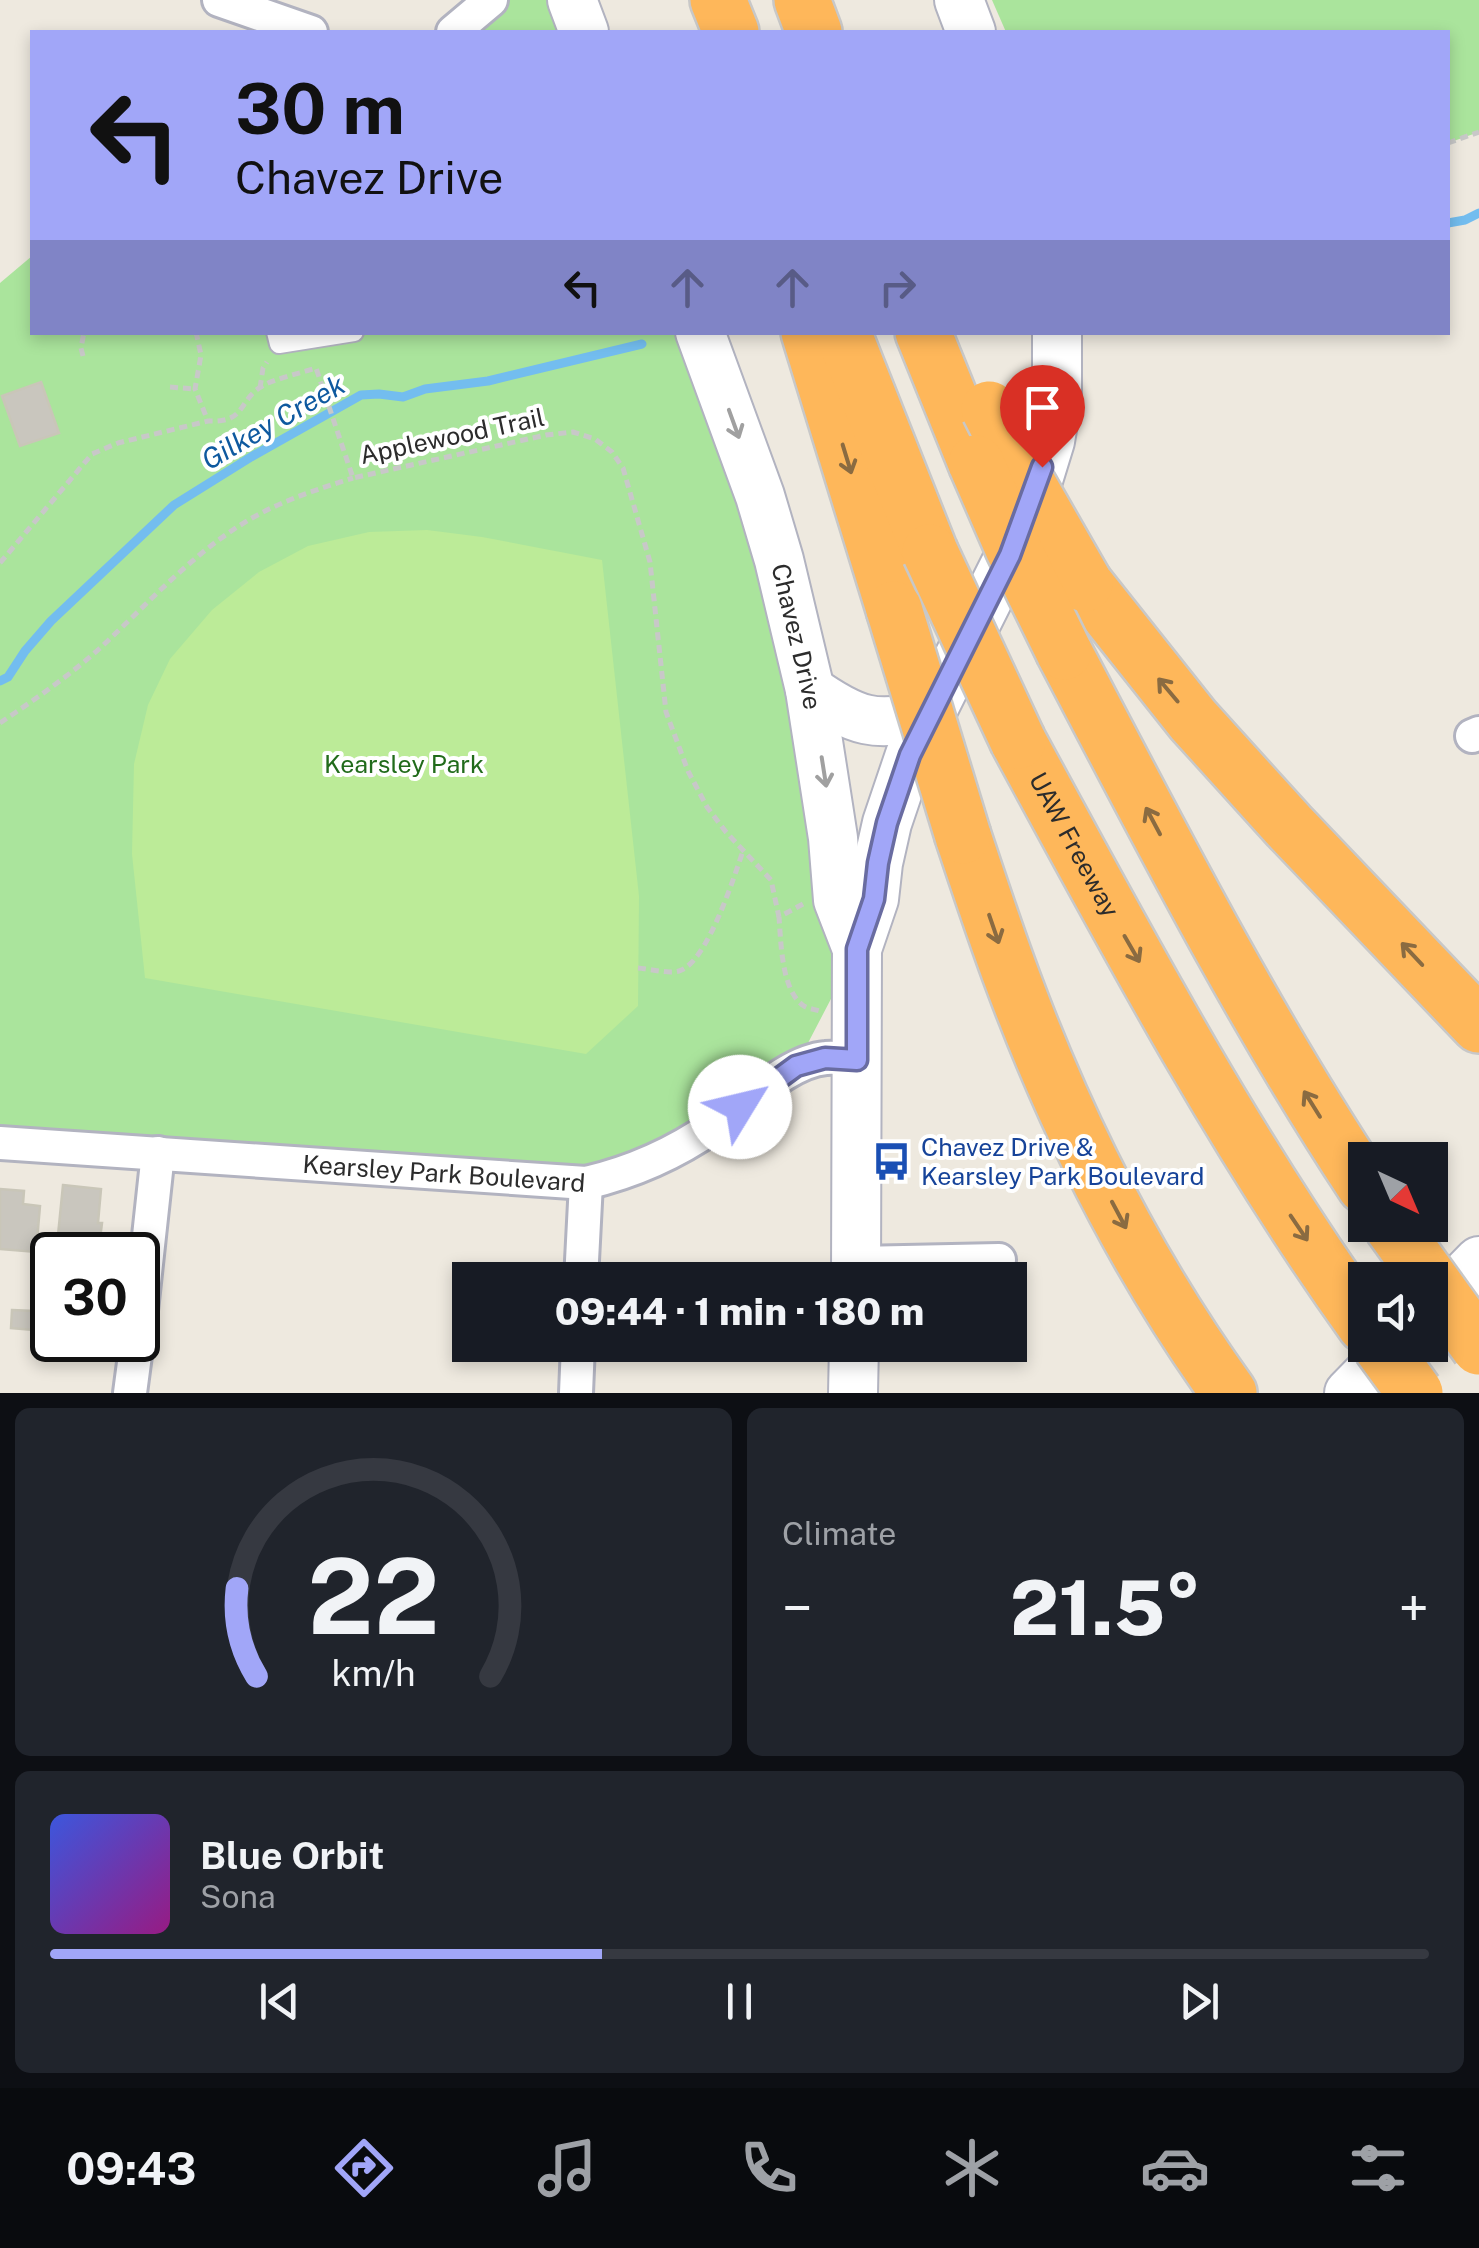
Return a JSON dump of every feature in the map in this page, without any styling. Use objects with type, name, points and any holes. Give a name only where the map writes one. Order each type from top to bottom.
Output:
[{"type":"highway","points":[[802,0],[813,30]]},
{"type":"highway","points":[[810,335],[963,836],[1013,982],[1090,1160],[1154,1280],[1229,1393]]},
{"type":"highway","name":"UAW Freeway","points":[[844,335],[930,552],[1018,741],[1182,1036],[1290,1215],[1348,1300]]},
{"type":"highway","points":[[924,335],[1013,548],[1064,652],[1239,981],[1348,1159]]},
{"type":"highway","points":[[951,335],[1022,474],[1085,584],[1144,662],[1289,826],[1479,1025]]},
{"type":"highway","points":[[1402,1242],[1479,1347]]},
{"type":"highway","points":[[1392,1362],[1414,1393]]},
{"type":"main road","points":[[572,0],[583,30]]},
{"type":"main road","points":[[959,0],[971,30]]},
{"type":"main road","name":"Chavez Drive","points":[[701,335],[779,560],[810,690],[833,838],[838,900],[857,949]]},
{"type":"main road","name":"Chavez Drive","points":[[856,1262],[857,949],[874,899],[878,863],[897,790],[910,755],[1010,555],[1034,493],[1050,441],[1057,398],[1057,335]]},
{"type":"main road","points":[[810,690],[838,710],[862,719],[906,721],[930,713]]},
{"type":"main road","points":[[1448,1293],[1479,1261]]},
{"type":"main road","points":[[853,1393],[854,1362]]},
{"type":"main road","points":[[1349,1393],[1379,1362]]},
{"type":"street","points":[[218,0],[305,30]]},
{"type":"street","points":[[462,30],[491,0]]},
{"type":"street","name":"Kearsley Park Boulevard","points":[[0,1143],[586,1182],[630,1171],[669,1154],[712,1128],[796,1066],[825,1058],[857,1060]]},
{"type":"street","points":[[149,1232],[158,1153]]},
{"type":"street","points":[[582,1262],[586,1182]]},
{"type":"street","points":[[973,1262],[999,1260]]},
{"type":"street","points":[[130,1393],[134,1362]]},
{"type":"street","points":[[578,1362],[579,1392]]},
{"type":"lane","points":[[277,335],[279,344],[335,335]]},
{"type":"path","points":[[1450,142],[1479,132]]},
{"type":"path","points":[[83,335],[83,356]]},
{"type":"path","points":[[197,335],[202,356],[195,389],[208,421]]},
{"type":"path","name":"Applewood Trail","points":[[0,562],[92,454],[118,443],[208,421],[224,422],[234,418],[250,394],[267,384],[316,368],[352,474],[546,435],[574,432],[595,439],[612,452],[623,468],[650,562],[666,712],[688,772],[707,807],[771,880],[779,917]]},
{"type":"path","points":[[170,387],[195,389]]},
{"type":"path","points":[[0,723],[98,650],[156,592],[210,546],[250,519],[352,474]]},
{"type":"path","points":[[638,968],[678,971],[692,962],[716,925],[743,851]]},
{"type":"green space","points":[[500,0],[572,0],[583,30],[470,30]]},
{"type":"green space","points":[[992,0],[1479,0],[1479,132],[1450,142],[1450,30],[1005,30]]},
{"type":"green space","name":"Kearsley Park","points":[[30,258],[30,335],[699,335],[857,949],[796,1066],[616,1176],[0,1143],[0,283]]},
{"type":"green space","points":[[427,530],[602,560],[639,896],[638,1006],[586,1054],[145,978],[132,854],[134,764],[148,705],[170,659],[212,610],[259,572],[308,546],[369,532]]},
{"type":"building","points":[[41,382],[59,433],[20,446],[2,396]]},
{"type":"building","points":[[63,1185],[101,1189],[101,1232],[58,1232]]},
{"type":"building","points":[[0,1189],[24,1191],[23,1204],[40,1206],[38,1232],[30,1232],[30,1252],[0,1249]]},
{"type":"building","points":[[12,1310],[30,1311],[30,1330],[11,1328]]},
{"type":"waterway","name":"Gilkey Creek","points":[[1450,223],[1479,213]]},
{"type":"waterway","name":"Gilkey Creek","points":[[0,681],[8,677],[51,621],[174,505],[361,395],[403,397],[425,389],[488,381],[642,344]]},
{"type":"place","name":"Chavez Drive & Kearsley Park Boulevard","points":[[891,1161]]},
{"type":"route","points":[[740,1107],[796,1066],[825,1058],[857,1060],[857,949],[874,899],[878,863],[897,790],[930,713],[1010,555],[1042,467]]}]
